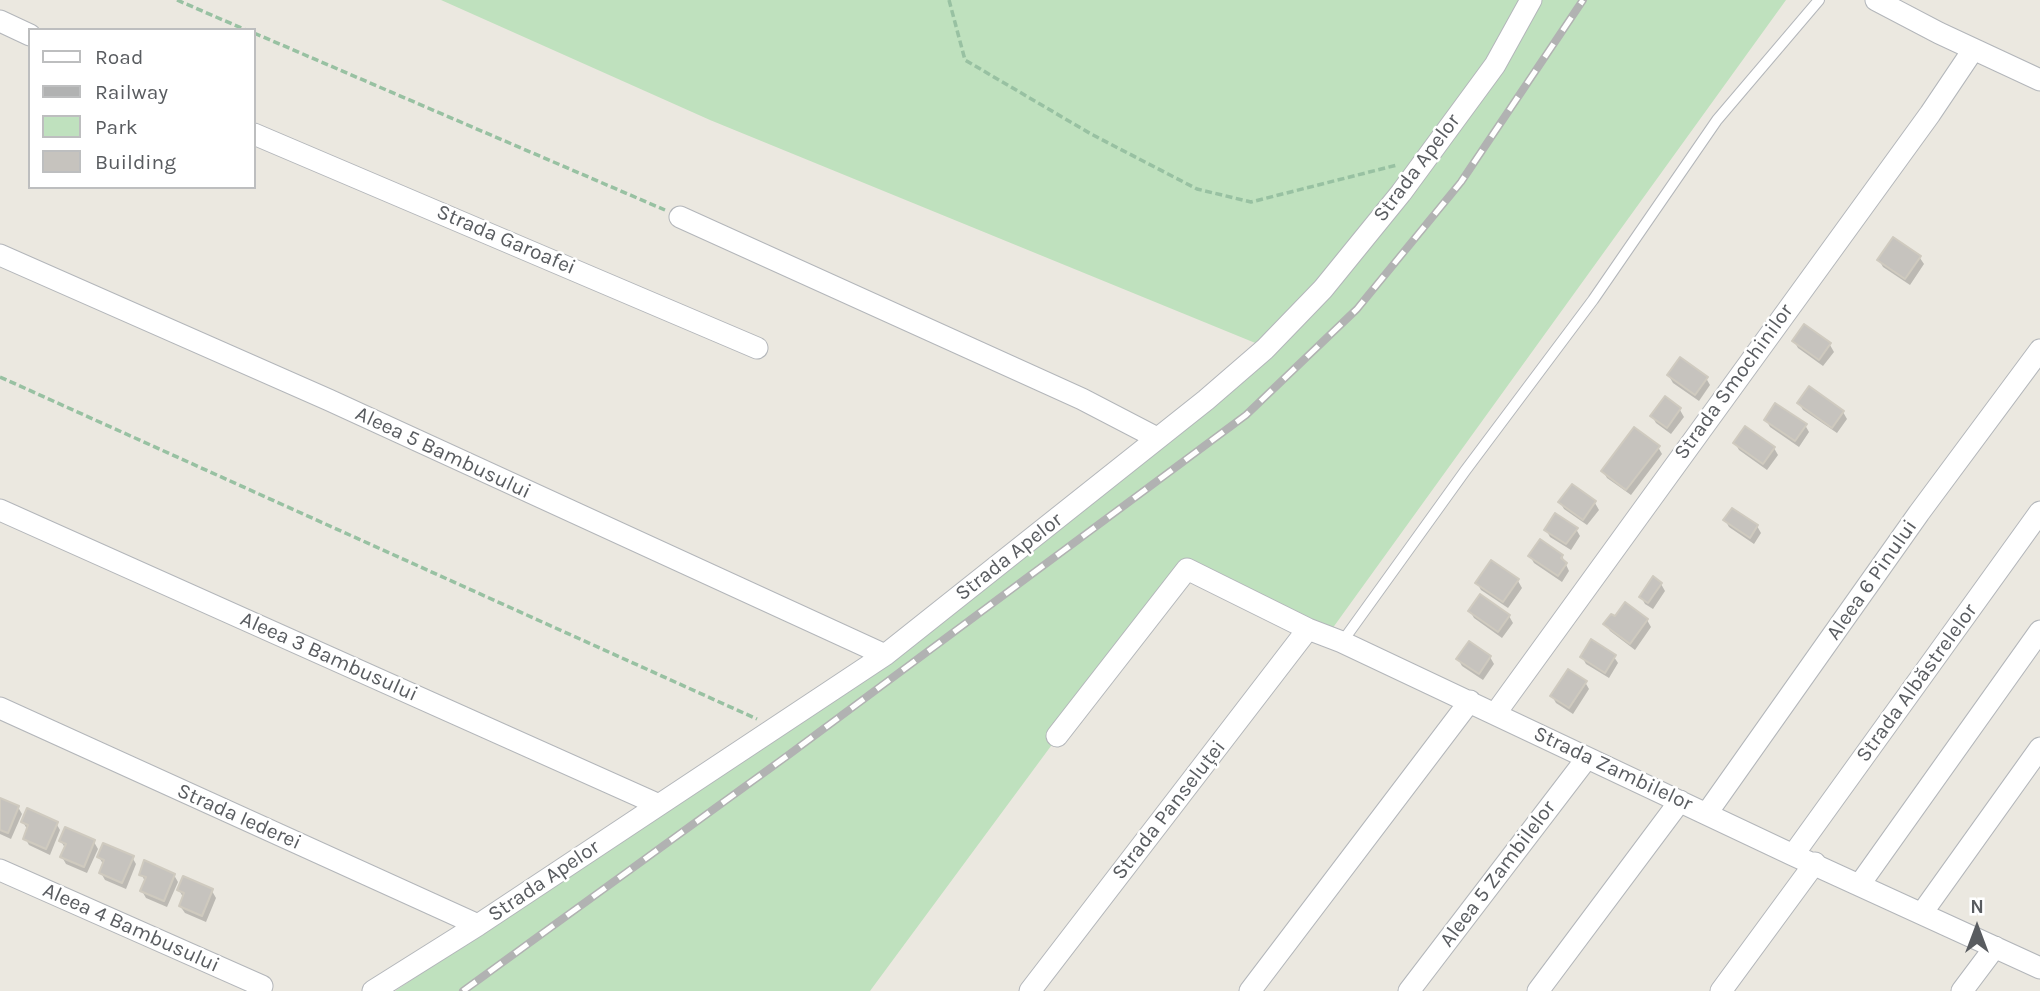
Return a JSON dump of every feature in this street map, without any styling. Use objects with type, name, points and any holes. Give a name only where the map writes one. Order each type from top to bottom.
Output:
[{"type":"street","name":"Strada Apelor","points":[[373,991],[478,925],[885,655],[1265,349],[1322,289],[1401,193],[1495,65],[1531,0]]},
{"type":"street","points":[[1876,0],[1973,50],[2040,80]]},
{"type":"street","points":[[0,22],[28,34]]},
{"type":"street","name":"Strada Smochinilor","points":[[1495,714],[1930,114],[1973,50]]},
{"type":"street","name":"Strada Garoafei","points":[[256,135],[757,348]]},
{"type":"street","points":[[680,217],[1082,399],[1157,438]]},
{"type":"street","name":"Aleea 5 Bambusului","points":[[0,254],[329,400],[885,655]]},
{"type":"street","name":"Aleea 6 Pinului","points":[[1707,813],[1919,513],[2040,350]]},
{"type":"street","name":"Aleea 3 Bambusului","points":[[0,510],[657,804]]},
{"type":"street","name":"Strada Albăstrelelor","points":[[1793,855],[2040,512]]},
{"type":"street","name":"Strada Zambilelor","points":[[1057,736],[1187,569],[1308,629],[1342,642],[1793,855],[1995,947],[2036,959]]},
{"type":"street","name":"Strada Panseluței","points":[[1030,991],[1308,629]]},
{"type":"street","points":[[1860,884],[2040,631]]},
{"type":"street","points":[[1250,991],[1470,702]]},
{"type":"street","name":"Strada Iederei","points":[[0,708],[478,925]]},
{"type":"street","points":[[1922,913],[2040,748]]},
{"type":"street","name":"Aleea 5 Zambilelor","points":[[1409,991],[1587,758]]},
{"type":"street","points":[[1538,991],[1680,801]]},
{"type":"street","points":[[1721,991],[1815,863]]},
{"type":"street","name":"Aleea 4 Bambusului","points":[[0,870],[262,986]]},
{"type":"street","points":[[1962,991],[1995,947]]},
{"type":"lane","points":[[1342,642],[1593,300],[1717,120],[1819,0]]},
{"type":"path","points":[[177,0],[241,28]]},
{"type":"path","points":[[949,0],[965,60],[1091,134],[1197,189],[1251,202],[1425,159]]},
{"type":"path","points":[[256,34],[680,217]]},
{"type":"path","points":[[0,377],[775,727]]},
{"type":"green space","points":[[441,0],[1786,0],[1332,629],[1178,574],[870,991],[395,991],[940,624],[1270,349],[710,120]]},
{"type":"building","points":[[1893,237],[1921,256],[1905,279],[1877,260]]},
{"type":"building","points":[[1804,324],[1831,343],[1819,360],[1792,341]]},
{"type":"building","points":[[1680,357],[1708,377],[1695,395],[1667,375]]},
{"type":"building","points":[[1809,386],[1844,411],[1832,428],[1797,403]]},
{"type":"building","points":[[1665,396],[1681,408],[1667,428],[1650,416]]},
{"type":"building","points":[[1775,403],[1807,424],[1795,441],[1764,420]]},
{"type":"building","points":[[1745,426],[1775,447],[1763,464],[1733,443]]},
{"type":"building","points":[[1634,427],[1660,446],[1626,490],[1601,471]]},
{"type":"building","points":[[1572,484],[1596,501],[1583,520],[1558,502]]},
{"type":"building","points":[[1732,508],[1758,525],[1750,538],[1723,520]]},
{"type":"building","points":[[1555,513],[1578,528],[1566,544],[1544,530]]},
{"type":"building","points":[[1540,539],[1563,555],[1561,558],[1567,563],[1558,576],[1528,556]]},
{"type":"building","points":[[1491,560],[1519,579],[1503,602],[1475,583]]},
{"type":"building","points":[[1653,576],[1662,583],[1648,603],[1639,597]]},
{"type":"building","points":[[1480,594],[1510,615],[1498,632],[1468,611]]},
{"type":"building","points":[[1625,602],[1648,619],[1630,644],[1603,624],[1611,614],[1615,616]]},
{"type":"building","points":[[1591,639],[1616,655],[1605,673],[1580,657]]},
{"type":"building","points":[[1469,641],[1491,656],[1479,674],[1456,659]]},
{"type":"building","points":[[1568,669],[1587,681],[1569,708],[1550,696]]},
{"type":"building","points":[[0,798],[19,806],[8,833],[0,830]]},
{"type":"building","points":[[27,808],[58,822],[46,849],[23,839],[28,825],[21,822]]},
{"type":"building","points":[[65,827],[95,840],[84,867],[60,857],[66,844],[59,841]]},
{"type":"building","points":[[103,843],[134,856],[122,883],[99,873],[104,860],[97,857]]},
{"type":"building","points":[[144,860],[175,874],[164,901],[140,891],[146,877],[139,875]]},
{"type":"building","points":[[183,876],[213,889],[202,916],[179,906],[184,893],[177,890]]},
{"type":"railway","points":[[463,991],[787,756],[1246,415],[1357,309],[1461,182],[1583,0]]}]
